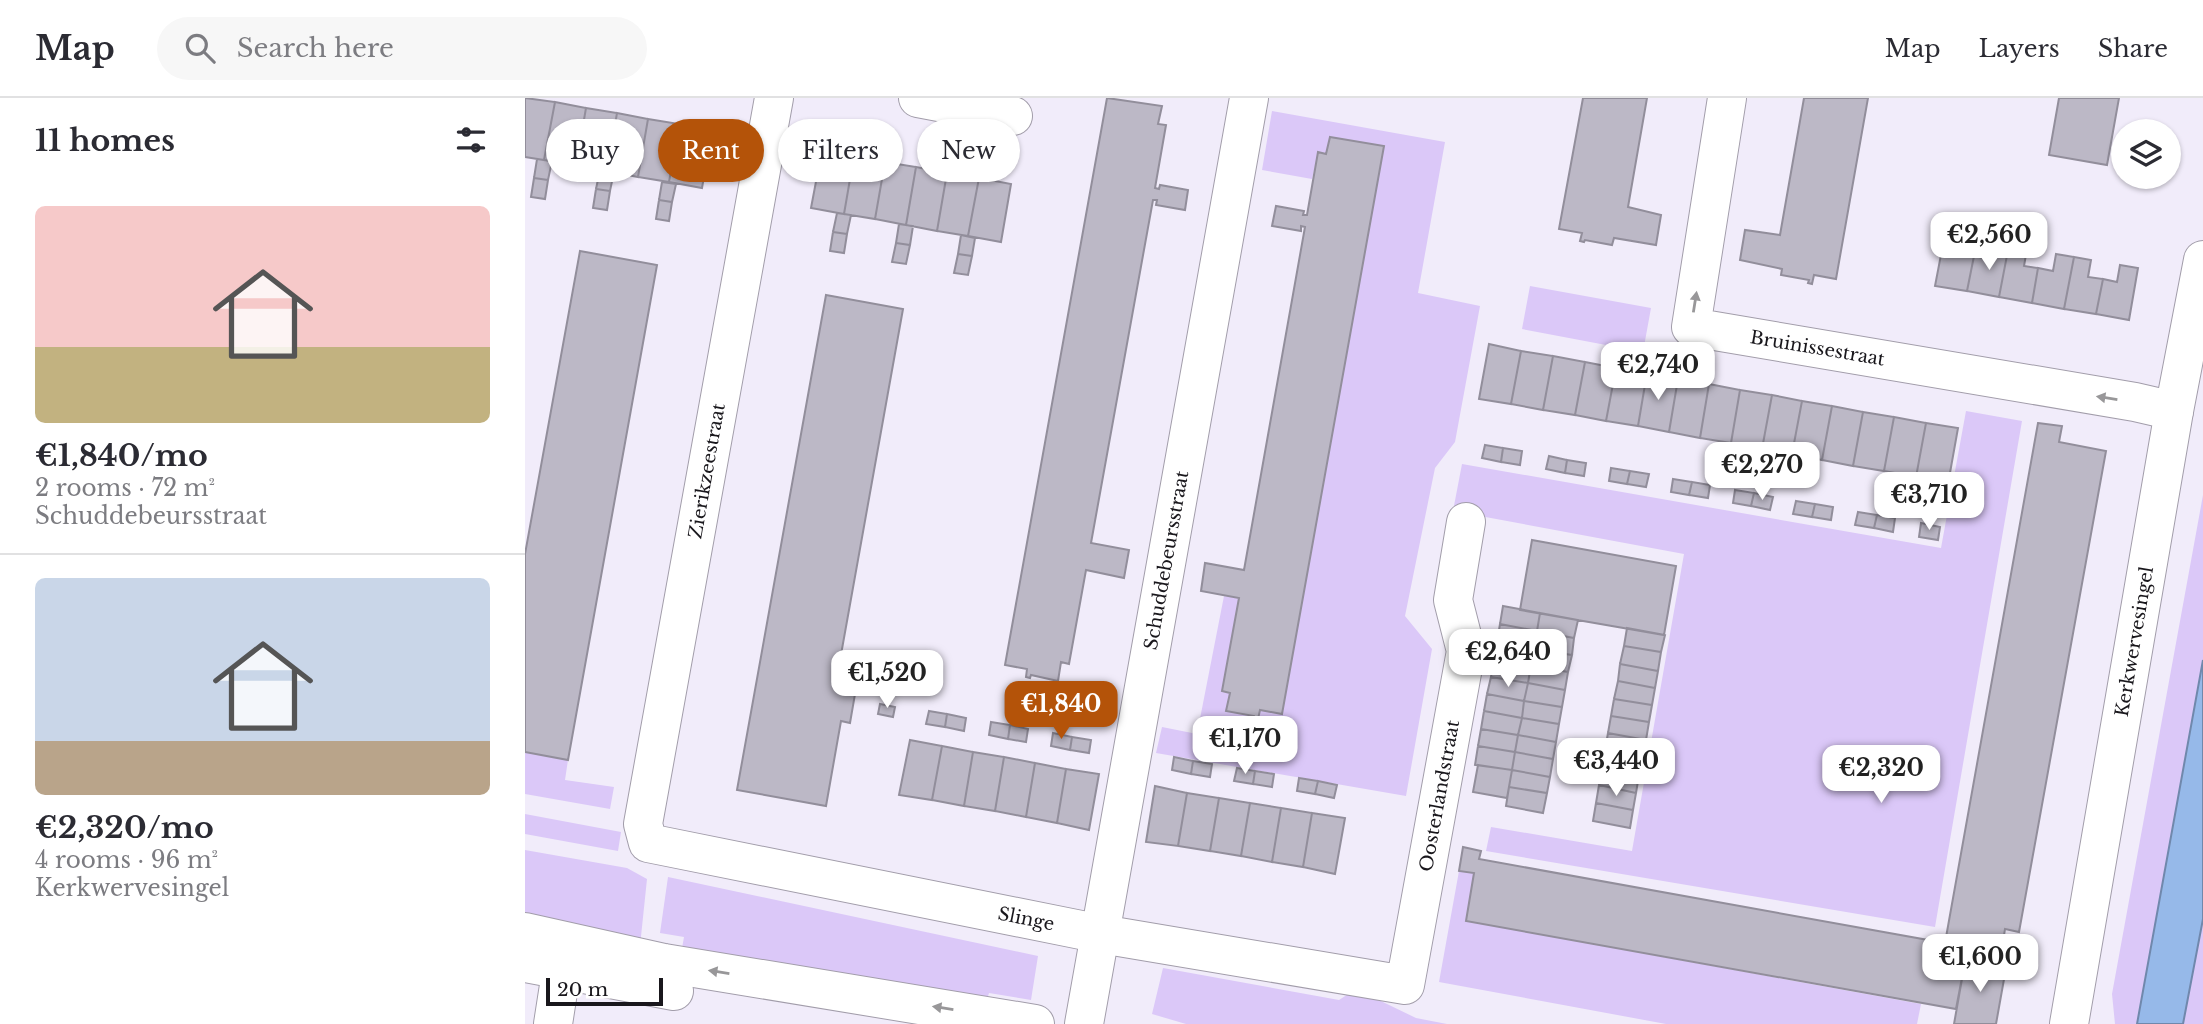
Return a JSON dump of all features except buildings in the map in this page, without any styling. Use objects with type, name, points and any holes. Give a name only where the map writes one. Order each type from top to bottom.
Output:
[{"type":"street","name":"Zierikzeestraat","points":[[648,843],[643,824],[774,98]]},
{"type":"street","points":[[918,98],[1013,116]]},
{"type":"street","name":"Schuddebeursstraat","points":[[1084,1024],[1249,98]]},
{"type":"street","name":"Bruinissestraat","points":[[1727,98],[1691,327],[2135,402],[2174,411]]},
{"type":"street","name":"Kerkwervesingel","points":[[2069,1024],[2174,411],[2203,260]]},
{"type":"street","name":"Oosterlandstraat","points":[[1405,985],[1466,650],[1453,600],[1466,522]]},
{"type":"street","name":"Slinge","points":[[648,843],[1101,934],[1405,985]]},
{"type":"street","points":[[525,932],[551,958],[876,1024]]},
{"type":"street","points":[[551,958],[553,1024]]},
{"type":"street","points":[[551,958],[664,963],[1035,1024]]},
{"type":"shaded area","points":[[1272,111],[1445,142],[1418,293],[1480,306],[1455,442],[1435,468],[1405,616],[1432,649],[1406,796],[1156,753],[1162,727],[1197,734],[1224,596],[1239,598],[1222,690],[1230,693],[1254,718],[1258,718],[1260,710],[1282,714],[1383,146],[1330,137],[1326,154],[1318,153],[1312,179],[1262,170]]},
{"type":"shaded area","points":[[1530,286],[1651,308],[1643,352],[1522,329]]},
{"type":"shaded area","points":[[1966,411],[2022,421],[1935,927],[1486,851],[1491,827],[1632,851],[1684,554],[1453,511],[1462,464],[1941,548]]},
{"type":"shaded area","points":[[2203,495],[2203,660],[2137,1024],[2115,1024],[2112,994]]},
{"type":"shaded area","points":[[525,752],[568,760],[565,780],[614,787],[610,809],[525,794]]},
{"type":"shaded area","points":[[525,814],[621,832],[618,851],[525,834]]},
{"type":"shaded area","points":[[525,850],[627,868],[647,879],[640,946],[525,920]]},
{"type":"shaded area","points":[[1459,871],[1474,873],[1466,921],[1921,1004],[1917,1024],[1666,1024],[1439,982]]},
{"type":"shaded area","points":[[668,877],[1038,956],[1031,1000],[989,993],[984,1009],[681,954],[684,937],[660,933]]},
{"type":"shaded area","points":[[2203,919],[2203,1024],[2183,1024]]},
{"type":"shaded area","points":[[1163,968],[1339,1000],[1356,989],[1416,1018],[1447,1024],[1186,1024],[1152,1014]]},
{"type":"water","points":[[2203,660],[2203,919],[2183,1024],[2137,1024]]}]
